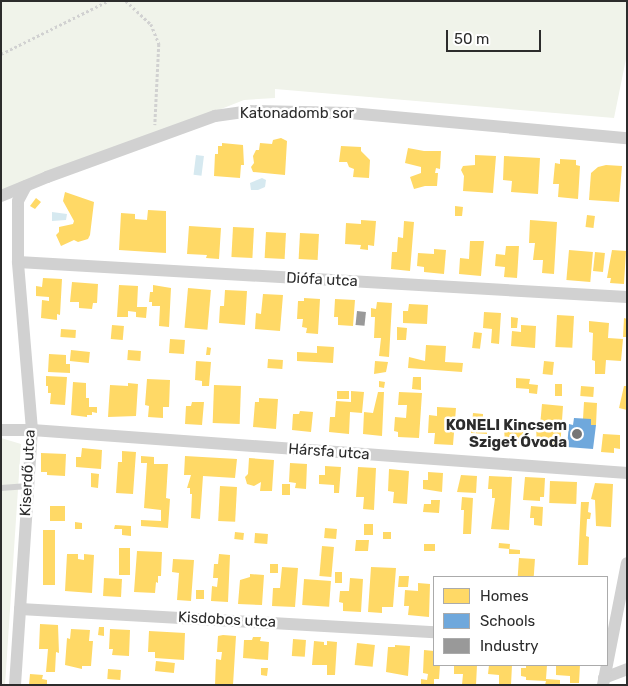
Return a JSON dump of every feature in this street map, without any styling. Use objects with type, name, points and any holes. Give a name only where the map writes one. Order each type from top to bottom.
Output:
[{"type":"street","name":"Katonadomb sor","points":[[9,197],[26,186],[214,116],[249,111],[350,113],[627,138]]},
{"type":"street","points":[[9,197],[18,262]]},
{"type":"street","name":"Diófa utca","points":[[18,262],[627,298]]},
{"type":"street","name":"Kiserdő utca","points":[[15,685],[32,430],[18,262]]},
{"type":"street","name":"Hársfa utca","points":[[1,430],[32,430],[627,474]]},
{"type":"street","points":[[609,641],[627,563]]},
{"type":"street","name":"Kisdobos utca","points":[[20,609],[433,632]]},
{"type":"street","points":[[604,681],[606,666]]},
{"type":"street","points":[[604,681],[627,669]]},
{"type":"lane","points":[[1,488],[28,486]]},
{"type":"path","points":[[1,54],[108,1]]},
{"type":"path","points":[[126,1],[151,24],[159,44],[155,138]]},
{"type":"shaded area","points":[[1,1],[627,1],[627,54],[614,118],[275,89],[275,98],[244,100],[1,192]]},
{"type":"shaded area","points":[[196,155],[204,156],[202,176],[194,175]]},
{"type":"shaded area","points":[[262,178],[266,180],[265,187],[251,190],[250,183]]},
{"type":"shaded area","points":[[52,212],[67,214],[66,220],[52,221]]},
{"type":"shaded area","points":[[1,438],[21,444],[5,685],[1,685]]},
{"type":"building: Homes","points":[[281,138],[287,141],[285,175],[253,172],[251,167],[254,163],[253,156],[256,150],[259,150],[260,143],[272,144],[273,140]]},
{"type":"building: Homes","points":[[222,143],[243,145],[244,165],[241,165],[240,178],[214,176],[215,154],[218,154],[218,146],[222,146]]},
{"type":"building: Homes","points":[[341,146],[361,147],[361,151],[370,160],[369,178],[353,177],[354,169],[349,167],[347,162],[339,162]]},
{"type":"building: Homes","points":[[408,148],[424,151],[441,151],[440,169],[436,168],[435,173],[438,173],[437,186],[425,186],[414,189],[410,177],[421,173],[421,167],[405,163]]},
{"type":"building: Homes","points":[[475,155],[496,156],[493,193],[463,191],[464,176],[461,170],[463,166],[475,165]]},
{"type":"building: Homes","points":[[504,156],[540,158],[538,194],[511,192],[512,181],[503,180]]},
{"type":"building: Homes","points":[[560,159],[576,160],[576,165],[580,166],[578,199],[558,197],[559,184],[553,184],[555,163],[560,164]]},
{"type":"building: Homes","points":[[606,165],[622,166],[619,202],[589,200],[591,173],[598,167]]},
{"type":"building: Homes","points":[[65,192],[94,202],[88,239],[78,242],[74,240],[61,246],[56,235],[59,232],[59,227],[73,224],[74,221],[63,201]]},
{"type":"building: Homes","points":[[36,198],[41,202],[35,209],[30,206]]},
{"type":"building: Homes","points":[[455,206],[463,207],[462,216],[455,216]]},
{"type":"building: Homes","points":[[148,210],[166,211],[166,253],[119,250],[121,213],[135,214],[135,219],[147,220]]},
{"type":"building: Homes","points":[[587,215],[595,216],[593,228],[586,227]]},
{"type":"building: Homes","points":[[361,220],[376,221],[374,246],[368,245],[368,250],[360,249],[361,245],[345,244],[346,223],[361,224]]},
{"type":"building: Homes","points":[[530,220],[557,222],[554,274],[542,273],[543,260],[533,260],[535,243],[529,243]]},
{"type":"building: Homes","points":[[404,221],[414,222],[410,271],[391,269],[392,252],[397,252],[398,237],[403,238]]},
{"type":"building: Homes","points":[[189,226],[221,228],[219,259],[206,258],[207,255],[187,254]]},
{"type":"building: Homes","points":[[233,227],[254,228],[252,258],[231,257]]},
{"type":"building: Homes","points":[[266,232],[286,233],[285,259],[265,258]]},
{"type":"building: Homes","points":[[300,233],[319,234],[318,260],[299,259]]},
{"type":"building: Homes","points":[[470,241],[484,241],[481,276],[459,274],[460,258],[469,259]]},
{"type":"building: Homes","points":[[506,246],[519,246],[517,278],[504,277],[505,267],[495,266],[496,254],[505,255]]},
{"type":"building: Homes","points":[[434,249],[446,250],[444,274],[424,272],[424,267],[417,266],[418,253],[434,254]]},
{"type":"building: Homes","points":[[569,250],[593,252],[590,282],[566,280]]},
{"type":"building: Homes","points":[[612,250],[626,251],[624,284],[610,283],[611,278],[607,278]]},
{"type":"building: Homes","points":[[595,252],[605,253],[603,272],[593,271]]},
{"type":"building: Homes","points":[[43,278],[62,279],[60,315],[57,314],[57,320],[41,318],[42,300],[49,301],[49,297],[36,296],[36,286],[42,287]]},
{"type":"building: Homes","points":[[72,282],[98,284],[97,303],[93,303],[92,309],[79,308],[79,302],[70,302]]},
{"type":"building: Homes","points":[[119,285],[138,286],[137,307],[147,307],[146,318],[136,317],[136,312],[128,311],[128,317],[117,317]]},
{"type":"building: Homes","points":[[153,285],[171,288],[169,327],[159,326],[160,306],[152,306],[152,302],[149,302],[150,292],[153,292]]},
{"type":"building: Homes","points":[[188,288],[211,290],[207,330],[185,328]]},
{"type":"building: Homes","points":[[225,290],[247,291],[245,325],[219,323],[220,306],[224,306]]},
{"type":"building: Homes","points":[[263,294],[283,295],[280,331],[255,329],[256,313],[261,314]]},
{"type":"building: Homes","points":[[304,298],[320,299],[318,334],[306,333],[307,328],[302,327],[303,319],[297,319],[298,301],[304,301]]},
{"type":"building: Homes","points":[[335,299],[355,300],[353,326],[338,325],[338,317],[334,317]]},
{"type":"building: Homes","points":[[377,302],[392,303],[389,357],[379,356],[381,338],[374,338],[375,317],[371,317],[371,308],[376,309]]},
{"type":"building: Homes","points":[[409,304],[428,305],[427,324],[403,323],[403,311],[408,311]]},
{"type":"building: Homes","points":[[484,312],[501,313],[499,344],[491,343],[492,329],[483,328]]},
{"type":"building: Homes","points":[[557,315],[574,316],[572,348],[555,347]]},
{"type":"building: Homes","points":[[511,317],[518,318],[517,328],[511,328]]},
{"type":"building: Homes","points":[[624,318],[627,319],[627,337],[623,337]]},
{"type":"building: Homes","points":[[589,321],[609,323],[608,338],[623,339],[621,361],[606,360],[605,374],[595,374],[595,361],[592,360],[593,333],[589,332]]},
{"type":"building: Homes","points":[[112,325],[124,326],[123,340],[111,339]]},
{"type":"building: Homes","points":[[521,325],[536,326],[535,348],[511,346],[512,331],[521,332]]},
{"type":"building: Homes","points":[[397,327],[407,328],[406,340],[397,340]]},
{"type":"building: Homes","points":[[61,329],[76,330],[75,338],[60,337]]},
{"type":"building: Homes","points":[[474,332],[482,333],[480,349],[472,348]]},
{"type":"building: Homes","points":[[170,339],[185,340],[184,354],[169,353]]},
{"type":"building: Homes","points":[[426,345],[446,346],[445,362],[463,363],[462,372],[408,368],[409,357],[425,361]]},
{"type":"building: Homes","points":[[317,346],[334,347],[333,363],[297,361],[297,352],[317,353]]},
{"type":"building: Homes","points":[[207,347],[211,348],[210,355],[206,355]]},
{"type":"building: Homes","points":[[71,350],[90,352],[89,363],[70,361]]},
{"type":"building: Homes","points":[[128,350],[141,351],[140,361],[127,360]]},
{"type":"building: Homes","points":[[49,354],[66,355],[66,364],[70,364],[70,373],[48,372]]},
{"type":"building: Homes","points":[[268,359],[283,360],[282,369],[267,368]]},
{"type":"building: Homes","points":[[196,361],[211,362],[209,386],[202,386],[202,381],[195,380]]},
{"type":"building: Homes","points":[[375,361],[388,362],[386,372],[374,374]]},
{"type":"building: Homes","points":[[544,361],[554,362],[553,375],[543,374]]},
{"type":"building: Homes","points":[[46,376],[67,377],[65,405],[50,404],[51,393],[48,393]]},
{"type":"building: Homes","points":[[413,377],[421,377],[421,390],[412,389]]},
{"type":"building: Homes","points":[[516,378],[530,379],[529,384],[538,385],[537,394],[529,393],[529,389],[516,388]]},
{"type":"building: Homes","points":[[147,379],[170,380],[169,407],[163,407],[163,418],[148,417],[149,406],[145,405]]},
{"type":"building: Homes","points":[[379,381],[385,382],[384,388],[379,387]]},
{"type":"building: Homes","points":[[73,382],[86,383],[86,398],[89,398],[89,407],[97,407],[97,413],[92,412],[92,415],[87,415],[87,417],[71,415]]},
{"type":"building: Homes","points":[[128,383],[138,384],[136,416],[108,417],[110,385],[128,386]]},
{"type":"building: Homes","points":[[555,384],[562,384],[562,396],[555,396]]},
{"type":"building: Homes","points":[[214,385],[241,386],[240,424],[213,423]]},
{"type":"building: Homes","points":[[581,386],[594,387],[593,397],[580,396]]},
{"type":"building: Homes","points":[[624,386],[627,386],[627,410],[619,408]]},
{"type":"building: Homes","points":[[337,391],[349,391],[349,399],[337,399]]},
{"type":"building: Homes","points":[[351,391],[364,392],[362,413],[350,412],[349,434],[329,432],[330,417],[335,417],[336,401],[351,402]]},
{"type":"building: Homes","points":[[378,392],[384,392],[382,436],[363,434],[364,412],[373,413]]},
{"type":"building: Homes","points":[[399,392],[422,393],[419,438],[398,437],[398,432],[394,431],[395,417],[406,418],[407,405],[398,405]]},
{"type":"building: Homes","points":[[259,398],[278,399],[276,429],[253,427],[255,402],[259,402]]},
{"type":"building: Homes","points":[[192,402],[204,402],[202,425],[185,424],[186,406],[191,406]]},
{"type":"building: Homes","points":[[584,402],[597,403],[596,425],[591,425],[591,419],[583,419]]},
{"type":"building: Homes","points":[[542,404],[563,406],[560,449],[537,447],[536,426],[540,426]]},
{"type":"building: Homes","points":[[437,407],[456,408],[453,445],[434,444],[435,433],[428,433],[429,415],[437,416]]},
{"type":"building: Homes","points":[[300,411],[313,412],[311,432],[292,430],[293,414],[299,414]]},
{"type":"building: Homes","points":[[473,413],[483,414],[483,418],[488,418],[487,434],[471,433]]},
{"type":"building: Homes","points":[[507,420],[517,420],[517,426],[524,427],[523,446],[505,445],[504,427],[507,427]]},
{"type":"building: Homes","points":[[603,434],[620,435],[620,449],[614,448],[614,453],[601,452]]},
{"type":"building: Homes","points":[[82,448],[102,450],[101,469],[76,467],[76,457],[81,457]]},
{"type":"building: Homes","points":[[122,451],[136,452],[133,494],[116,493],[118,462],[122,462]]},
{"type":"building: Homes","points":[[41,453],[66,454],[65,476],[47,475],[47,472],[41,472]]},
{"type":"building: Homes","points":[[141,456],[154,457],[154,464],[168,464],[166,498],[170,499],[168,528],[141,526],[141,520],[161,521],[161,510],[144,508],[147,463],[141,463]]},
{"type":"building: Homes","points":[[185,456],[237,459],[235,478],[203,476],[200,519],[191,518],[192,494],[190,494],[190,488],[187,488],[191,475],[184,475]]},
{"type":"building: Homes","points":[[249,458],[274,460],[272,491],[260,491],[261,482],[254,486],[247,484],[245,477],[248,474]]},
{"type":"building: Homes","points":[[290,463],[307,464],[306,489],[295,488],[296,483],[289,482]]},
{"type":"building: Homes","points":[[325,466],[341,467],[339,493],[334,493],[334,485],[319,484],[319,475],[325,475]]},
{"type":"building: Homes","points":[[358,467],[376,468],[374,510],[363,509],[364,497],[356,497]]},
{"type":"building: Homes","points":[[389,469],[409,471],[407,504],[393,503],[394,492],[388,491]]},
{"type":"building: Homes","points":[[428,472],[443,473],[442,492],[423,489],[423,480],[428,480]]},
{"type":"building: Homes","points":[[91,473],[99,474],[98,488],[91,487]]},
{"type":"building: Homes","points":[[461,475],[477,476],[476,493],[457,492]]},
{"type":"building: Homes","points":[[489,476],[512,477],[509,530],[491,529],[495,498],[492,498],[492,489],[488,489]]},
{"type":"building: Homes","points":[[525,477],[545,478],[544,497],[540,497],[540,501],[523,500]]},
{"type":"building: Homes","points":[[550,481],[577,482],[576,504],[549,503]]},
{"type":"building: Homes","points":[[595,483],[613,484],[611,527],[596,526],[595,500],[591,499]]},
{"type":"building: Homes","points":[[282,484],[290,484],[290,495],[282,495]]},
{"type":"building: Homes","points":[[220,486],[237,487],[235,522],[218,521]]},
{"type":"building: Homes","points":[[462,497],[473,498],[471,534],[463,534],[464,510],[461,510]]},
{"type":"building: Homes","points":[[431,500],[440,500],[439,513],[423,512],[424,504],[431,504]]},
{"type":"building: Homes","points":[[581,502],[589,502],[588,512],[591,513],[590,519],[587,519],[586,536],[589,537],[588,565],[578,565]]},
{"type":"building: Homes","points":[[50,506],[65,506],[65,521],[50,521]]},
{"type":"building: Homes","points":[[531,506],[543,507],[542,526],[534,525],[534,518],[530,518]]},
{"type":"building: Homes","points":[[75,522],[82,523],[82,529],[75,529]]},
{"type":"building: Homes","points":[[364,524],[373,524],[373,535],[364,535]]},
{"type":"building: Homes","points":[[115,525],[131,526],[131,536],[122,535],[122,529],[114,529]]},
{"type":"building: Homes","points":[[325,528],[337,529],[336,539],[324,538]]},
{"type":"building: Homes","points":[[43,530],[55,530],[55,585],[43,585]]},
{"type":"building: Homes","points":[[235,532],[244,533],[243,540],[234,539]]},
{"type":"building: Homes","points":[[383,532],[391,532],[391,539],[383,539]]},
{"type":"building: Homes","points":[[255,533],[268,534],[267,544],[254,543]]},
{"type":"building: Homes","points":[[356,540],[369,540],[368,551],[355,551]]},
{"type":"building: Homes","points":[[499,543],[510,544],[510,549],[499,548]]},
{"type":"building: Homes","points":[[424,544],[435,544],[435,551],[424,551]]},
{"type":"building: Homes","points":[[322,546],[334,547],[331,577],[319,576]]},
{"type":"building: Homes","points":[[119,548],[130,548],[130,575],[119,575]]},
{"type":"building: Homes","points":[[509,549],[520,550],[520,554],[509,554]]},
{"type":"building: Homes","points":[[137,551],[162,552],[161,576],[158,576],[155,593],[134,592]]},
{"type":"building: Homes","points":[[67,554],[78,554],[78,559],[84,560],[84,554],[94,555],[92,593],[65,591]]},
{"type":"building: Homes","points":[[219,554],[230,555],[228,602],[211,601],[212,586],[217,587],[218,578],[213,578],[214,564],[218,564]]},
{"type":"building: Homes","points":[[519,558],[535,559],[534,576],[518,576]]},
{"type":"building: Homes","points":[[173,559],[194,560],[191,601],[177,600],[179,573],[172,572]]},
{"type":"building: Homes","points":[[270,564],[278,564],[278,573],[270,573]]},
{"type":"building: Homes","points":[[282,567],[298,568],[295,607],[272,606],[273,588],[280,588]]},
{"type":"building: Homes","points":[[371,567],[396,568],[393,607],[382,607],[382,613],[368,612]]},
{"type":"building: Homes","points":[[335,572],[342,572],[342,583],[335,583]]},
{"type":"building: Homes","points":[[250,574],[264,575],[262,605],[238,604],[240,580],[250,577]]},
{"type":"building: Homes","points":[[399,576],[409,576],[408,587],[398,587]]},
{"type":"building: Homes","points":[[104,578],[122,579],[121,597],[103,596]]},
{"type":"building: Homes","points":[[350,578],[363,579],[361,612],[343,611],[343,603],[339,602],[340,591],[349,591]]},
{"type":"building: Homes","points":[[304,579],[331,581],[329,607],[302,605]]},
{"type":"building: Homes","points":[[418,583],[430,584],[429,617],[408,615],[409,606],[404,606],[405,590],[418,591]]},
{"type":"building: Homes","points":[[196,590],[204,590],[204,599],[196,599]]},
{"type":"building: Homes","points":[[40,624],[58,625],[59,653],[56,652],[55,672],[46,672],[48,649],[39,649]]},
{"type":"building: Homes","points":[[99,627],[104,627],[104,636],[98,635]]},
{"type":"building: Homes","points":[[71,629],[90,630],[89,641],[93,641],[91,666],[82,666],[82,669],[65,665],[67,638],[70,639]]},
{"type":"building: Homes","points":[[110,629],[130,630],[129,656],[112,655],[113,649],[109,649]]},
{"type":"building: Homes","points":[[149,631],[185,633],[184,660],[155,658],[155,652],[148,652]]},
{"type":"building: Homes","points":[[218,636],[236,636],[233,685],[215,685],[216,659],[221,660],[222,652],[217,652]]},
{"type":"building: Homes","points":[[253,637],[261,637],[260,641],[269,642],[268,660],[243,658],[244,640],[252,640]]},
{"type":"building: Homes","points":[[293,639],[306,640],[305,657],[292,656]]},
{"type":"building: Homes","points":[[314,641],[324,642],[324,645],[327,645],[327,641],[337,642],[335,675],[327,675],[327,665],[312,665]]},
{"type":"building: Homes","points":[[357,643],[375,645],[373,667],[355,665]]},
{"type":"building: Homes","points":[[395,645],[410,646],[408,676],[386,672],[388,647],[395,647]]},
{"type":"building: Homes","points":[[424,650],[433,651],[433,666],[440,666],[439,679],[434,679],[434,685],[421,685],[421,679],[427,680],[428,674],[423,673]]},
{"type":"building: Homes","points":[[156,661],[175,663],[174,673],[155,671]]},
{"type":"building: Homes","points":[[454,666],[477,666],[476,685],[462,685],[463,674],[454,674]]},
{"type":"building: Homes","points":[[489,666],[512,666],[511,685],[499,685],[499,675],[488,674]]},
{"type":"building: Homes","points":[[526,666],[547,666],[546,679],[560,680],[560,685],[545,685],[546,681],[526,680],[526,677],[521,676],[521,668],[526,668]]},
{"type":"building: Homes","points":[[556,666],[580,666],[579,683],[570,683],[570,676],[556,675]]},
{"type":"building: Homes","points":[[261,668],[268,668],[267,676],[261,675]]},
{"type":"building: Homes","points":[[108,669],[121,670],[120,680],[107,679]]},
{"type":"building: Homes","points":[[30,674],[43,675],[42,679],[47,680],[47,685],[29,685]]},
{"type":"building: Schools","points":[[574,418],[591,419],[591,425],[596,425],[593,449],[567,447],[569,424],[573,425]]},
{"type":"building: Industry","points":[[357,311],[366,312],[364,326],[356,325]]},
{"type":"place","name":"KONELI Kincsem Sziget Óvoda","points":[[577,434]]}]
